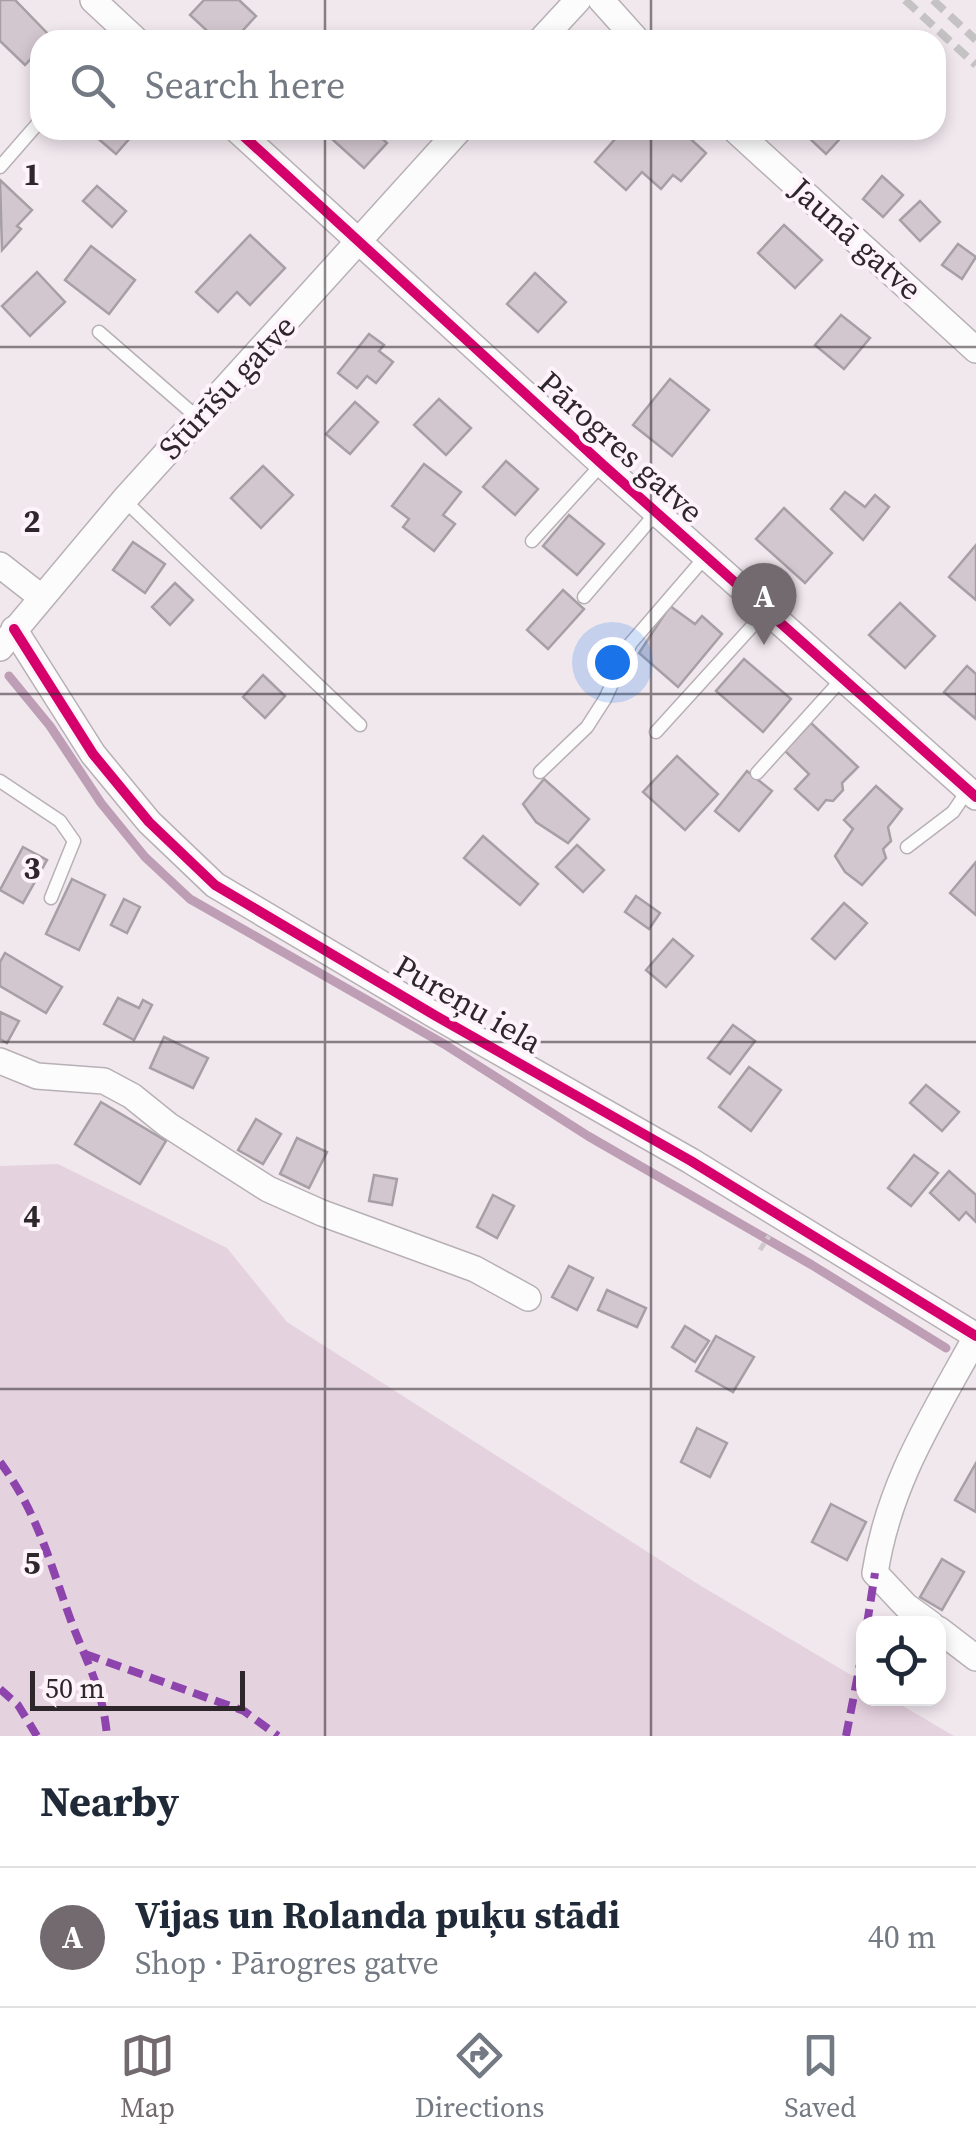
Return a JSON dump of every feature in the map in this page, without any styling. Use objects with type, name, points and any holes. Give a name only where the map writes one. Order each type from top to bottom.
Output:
[{"type":"street","points":[[93,0],[118,30]]},
{"type":"street","points":[[551,30],[578,0]]},
{"type":"street","points":[[601,0],[628,30]]},
{"type":"street","name":"Pārogres gatve","points":[[248,140],[602,464],[972,793]]},
{"type":"street","name":"Stūrīšu gatve","points":[[7,638],[124,500],[451,140]]},
{"type":"street","name":"Jaunā gatve","points":[[746,140],[976,350]]},
{"type":"street","points":[[0,565],[41,597]]},
{"type":"street","name":"Pureņu iela","points":[[7,638],[149,822],[215,884],[691,1162],[976,1336]]},
{"type":"street","points":[[0,1060],[37,1076],[104,1081],[268,1189],[322,1213],[476,1269],[528,1298]]},
{"type":"street","points":[[919,1616],[875,1573],[881,1535],[907,1460],[976,1336]]},
{"type":"street","points":[[946,1635],[976,1658]]},
{"type":"lane","points":[[0,166],[30,132]]},
{"type":"lane","points":[[99,332],[198,418]]},
{"type":"lane","points":[[532,541],[602,464]]},
{"type":"lane","points":[[124,500],[360,726]]},
{"type":"lane","points":[[584,597],[657,512]]},
{"type":"lane","points":[[540,772],[587,727],[605,700],[632,642],[706,556]]},
{"type":"lane","points":[[656,732],[766,611]]},
{"type":"lane","points":[[757,773],[842,679]]},
{"type":"lane","points":[[0,781],[60,821],[74,841],[51,898]]},
{"type":"lane","points":[[907,847],[972,793]]},
{"type":"shaded area","points":[[58,1164],[227,1248],[287,1322],[701,1586],[856,1678],[856,1706],[903,1706],[954,1736],[0,1736],[0,1166]]},
{"type":"building","points":[[0,0],[15,0],[44,30],[30,30],[30,60],[25,65],[0,41]]},
{"type":"building","points":[[204,0],[239,0],[256,16],[243,30],[206,30],[190,15]]},
{"type":"building","points":[[100,140],[128,140],[116,154]]},
{"type":"building","points":[[333,140],[384,140],[387,143],[364,168]]},
{"type":"building","points":[[614,140],[692,140],[706,153],[681,181],[673,175],[661,189],[642,172],[626,190],[595,162]]},
{"type":"building","points":[[811,140],[839,140],[826,154]]},
{"type":"building","points":[[882,176],[903,195],[883,217],[863,199]]},
{"type":"building","points":[[0,180],[32,210],[2,250]]},
{"type":"building","points":[[97,186],[126,211],[112,227],[83,201]]},
{"type":"building","points":[[920,201],[940,222],[920,241],[900,220]]},
{"type":"building","points":[[784,225],[822,260],[795,288],[758,253]]},
{"type":"building","points":[[250,235],[285,268],[250,305],[237,292],[218,312],[196,292]]},
{"type":"building","points":[[958,244],[976,257],[962,279],[942,265]]},
{"type":"building","points":[[91,246],[135,280],[109,314],[65,280]]},
{"type":"building","points":[[37,272],[65,302],[30,336],[2,306]]},
{"type":"building","points":[[535,273],[566,302],[538,332],[507,304]]},
{"type":"building","points":[[841,315],[870,338],[844,369],[815,345]]},
{"type":"building","points":[[369,334],[384,345],[379,351],[393,362],[376,383],[367,376],[357,388],[338,373]]},
{"type":"building","points":[[670,379],[709,410],[672,456],[633,425]]},
{"type":"building","points":[[439,399],[471,428],[446,455],[414,425]]},
{"type":"building","points":[[355,402],[378,422],[350,454],[326,434]]},
{"type":"building","points":[[506,461],[538,489],[515,515],[483,487]]},
{"type":"building","points":[[424,464],[461,492],[443,515],[455,524],[434,551],[403,527],[409,519],[392,506]]},
{"type":"building","points":[[263,466],[293,495],[261,528],[231,498]]},
{"type":"building","points":[[845,492],[865,507],[875,495],[889,507],[863,540],[831,509]]},
{"type":"building","points":[[784,508],[832,553],[805,583],[756,539]]},
{"type":"building","points":[[569,515],[604,544],[577,575],[543,546]]},
{"type":"building","points":[[133,542],[165,564],[145,593],[113,570]]},
{"type":"building","points":[[976,545],[976,600],[949,577]]},
{"type":"building","points":[[175,583],[193,600],[170,625],[152,607]]},
{"type":"building","points":[[563,590],[584,609],[548,649],[527,630]]},
{"type":"building","points":[[900,603],[935,636],[905,668],[869,635]]},
{"type":"building","points":[[670,606],[695,624],[702,616],[722,634],[678,687],[639,653]]},
{"type":"building","points":[[744,659],[791,699],[763,732],[716,691]]},
{"type":"building","points":[[967,666],[976,674],[976,719],[944,692]]},
{"type":"building","points":[[263,675],[285,696],[265,718],[243,697]]},
{"type":"building","points":[[811,723],[858,767],[842,783],[843,790],[833,801],[826,800],[818,810],[795,789],[809,774],[785,751]]},
{"type":"building","points":[[677,756],[718,794],[685,830],[643,792]]},
{"type":"building","points":[[747,771],[772,791],[739,831],[715,811]]},
{"type":"building","points":[[544,779],[589,819],[568,843],[536,822],[523,804]]},
{"type":"building","points":[[876,786],[902,809],[888,827],[891,841],[883,849],[886,858],[862,885],[845,872],[835,856],[853,829],[844,820]]},
{"type":"building","points":[[483,836],[538,884],[520,905],[464,858]]},
{"type":"building","points":[[577,845],[604,870],[583,892],[556,867]]},
{"type":"building","points":[[23,847],[47,860],[23,903],[0,890]]},
{"type":"building","points":[[976,862],[976,915],[950,893]]},
{"type":"building","points":[[72,879],[105,895],[79,950],[46,934]]},
{"type":"building","points":[[636,896],[660,913],[649,929],[625,912]]},
{"type":"building","points":[[124,899],[140,907],[127,933],[111,925]]},
{"type":"building","points":[[844,903],[867,923],[835,959],[812,939]]},
{"type":"building","points":[[673,939],[693,956],[666,987],[646,970]]},
{"type":"building","points":[[5,953],[62,987],[46,1013],[0,986],[0,962]]},
{"type":"building","points":[[118,998],[139,1008],[143,1000],[152,1005],[134,1040],[104,1024]]},
{"type":"building","points":[[0,1012],[19,1021],[7,1043],[0,1039]]},
{"type":"building","points":[[733,1025],[755,1041],[730,1074],[708,1058]]},
{"type":"building","points":[[164,1037],[208,1058],[193,1088],[150,1068]]},
{"type":"building","points":[[749,1067],[781,1090],[751,1131],[719,1107]]},
{"type":"building","points":[[926,1085],[959,1112],[942,1131],[910,1103]]},
{"type":"building","points":[[101,1102],[166,1141],[140,1184],[75,1144]]},
{"type":"building","points":[[256,1119],[281,1134],[263,1164],[238,1150]]},
{"type":"building","points":[[297,1138],[327,1152],[309,1188],[280,1174]]},
{"type":"building","points":[[914,1155],[938,1173],[911,1206],[888,1188]]},
{"type":"building","points":[[949,1171],[976,1195],[976,1222],[966,1212],[959,1220],[930,1193]]},
{"type":"building","points":[[374,1175],[397,1179],[392,1205],[369,1201]]},
{"type":"building","points":[[493,1195],[514,1206],[497,1238],[477,1227]]},
{"type":"building","points":[[569,1266],[593,1278],[577,1310],[552,1297]]},
{"type":"building","points":[[607,1290],[646,1308],[637,1327],[598,1310]]},
{"type":"building","points":[[685,1326],[709,1341],[695,1362],[672,1347]]},
{"type":"building","points":[[716,1336],[754,1357],[733,1392],[696,1371]]},
{"type":"building","points":[[697,1428],[727,1443],[710,1477],[681,1462]]},
{"type":"building","points":[[976,1463],[976,1512],[955,1500]]},
{"type":"building","points":[[831,1504],[866,1522],[847,1560],[812,1542]]},
{"type":"building","points":[[942,1559],[964,1572],[942,1610],[920,1597]]},
{"type":"waterway","points":[[9,676],[50,726],[101,803],[145,857],[190,899],[444,1044],[588,1136],[812,1265],[946,1348]]},
{"type":"railway","points":[[905,0],[938,30]]},
{"type":"railway","points":[[933,0],[976,40]]},
{"type":"railway","points":[[946,38],[976,65]]},
{"type":"marked path","points":[[0,1462],[24,1499],[41,1537],[98,1689],[107,1736]]},
{"type":"marked path","points":[[868,1616],[875,1573]]},
{"type":"marked path","points":[[85,1654],[244,1711],[278,1736]]},
{"type":"marked path","points":[[846,1736],[856,1685]]},
{"type":"marked path","points":[[0,1689],[18,1705],[37,1736]]},
{"type":"cycle path","points":[[248,140],[602,464],[976,797]]},
{"type":"cycle path","points":[[14,629],[93,754],[149,822],[215,885],[691,1161],[976,1336]]},
{"type":"place","name":"Vijas un Rolanda puķu stādi","points":[[764,645]]}]
